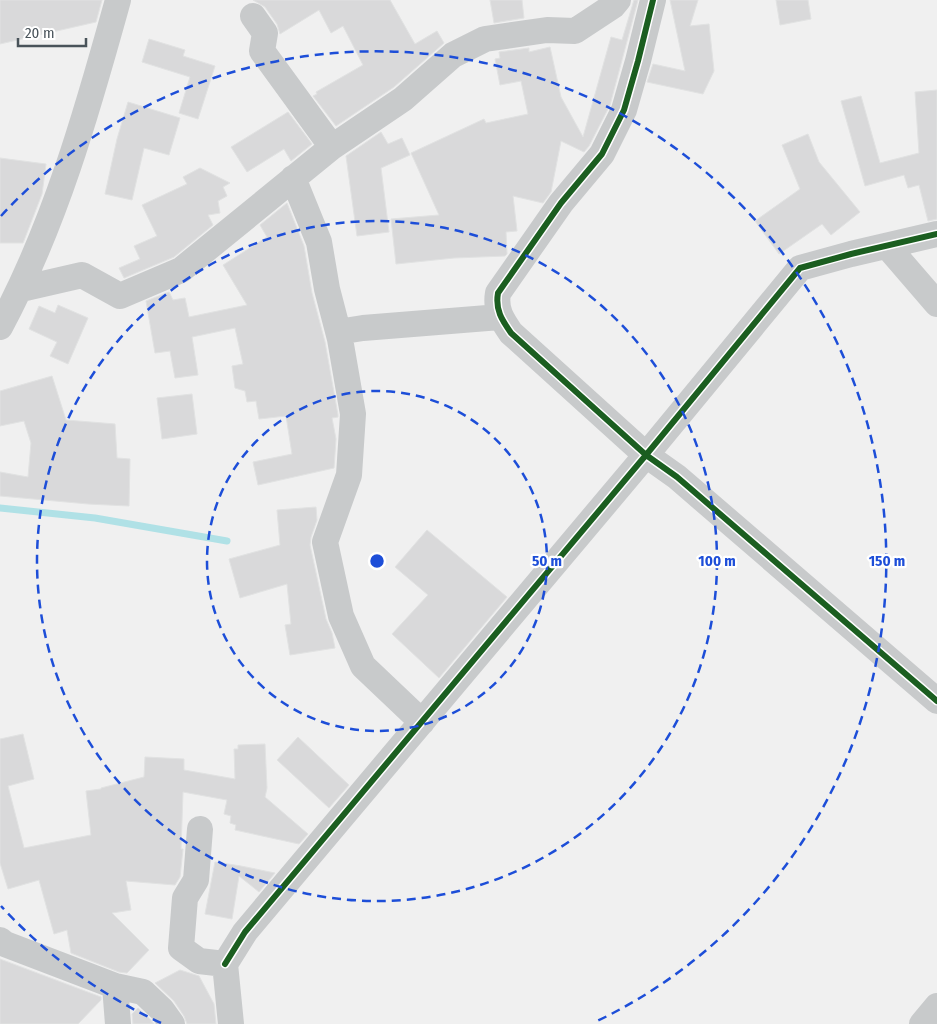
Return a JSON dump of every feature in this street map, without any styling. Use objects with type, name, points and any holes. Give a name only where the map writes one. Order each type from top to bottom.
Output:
[{"type":"street","points":[[0,327],[21,288],[66,174],[118,0]]},
{"type":"street","points":[[21,288],[82,275],[120,296],[180,270],[332,147],[403,99],[453,55],[484,39],[547,30],[575,31],[613,6],[618,0]]},
{"type":"street","points":[[653,0],[624,110],[602,154],[561,203],[498,293],[496,303],[500,317],[511,333],[646,455],[677,477],[937,701]]},
{"type":"street","points":[[253,16],[265,32],[262,51],[332,147]]},
{"type":"street","points":[[293,178],[319,242],[327,289],[340,339],[353,414],[349,475],[325,542],[341,616],[363,666],[422,722]]},
{"type":"street","points":[[231,1024],[224,964],[245,932],[646,455],[800,268],[937,234]]},
{"type":"street","points":[[887,246],[937,304]]},
{"type":"street","points":[[340,339],[344,331],[363,328],[500,317]]},
{"type":"street","points":[[200,829],[196,880],[185,898],[181,948],[199,960],[224,964]]},
{"type":"street","points":[[0,940],[5,944],[114,986],[143,992],[162,1010],[172,1024]]},
{"type":"street","points":[[114,986],[118,1024]]},
{"type":"street","points":[[922,1024],[937,1006]]},
{"type":"building","points":[[0,0],[102,0],[96,22],[0,44]]},
{"type":"building","points":[[253,0],[390,0],[415,44],[437,31],[444,43],[394,87],[336,126],[313,96],[317,94],[316,92],[363,65],[343,26],[331,33],[319,10],[280,34],[277,24],[265,7]]},
{"type":"building","points":[[490,0],[522,0],[524,18],[494,23]]},
{"type":"building","points":[[634,0],[638,0],[610,105],[584,152],[561,141],[551,192],[543,203],[513,196],[517,231],[506,232],[507,254],[505,256],[454,258],[396,264],[391,219],[439,215],[411,153],[484,119],[486,123],[528,114],[521,81],[500,85],[495,59],[500,58],[499,52],[529,48],[529,52],[550,47],[561,97],[583,137],[611,37],[622,40]]},
{"type":"building","points":[[670,0],[698,0],[690,26],[709,24],[714,71],[703,94],[647,82],[653,64],[685,71]]},
{"type":"building","points":[[776,0],[808,0],[811,19],[780,25]]},
{"type":"building","points":[[149,39],[185,50],[183,56],[215,66],[198,119],[179,113],[190,77],[142,62]]},
{"type":"building","points":[[937,90],[937,219],[928,221],[919,185],[908,188],[904,175],[865,186],[841,101],[861,96],[880,163],[919,153],[915,92]]},
{"type":"building","points":[[128,102],[180,118],[169,155],[144,148],[132,200],[105,194],[117,139]]},
{"type":"building","points":[[288,112],[312,144],[291,161],[284,149],[247,172],[231,147]]},
{"type":"building","points":[[381,132],[388,144],[402,138],[410,155],[381,168],[389,232],[357,236],[346,156]]},
{"type":"building","points":[[808,134],[819,162],[860,212],[831,235],[822,224],[779,254],[755,221],[800,189],[782,145]]},
{"type":"building","points":[[0,158],[46,164],[42,194],[23,243],[0,243]]},
{"type":"building","points":[[200,168],[230,183],[223,187],[227,196],[218,201],[220,213],[208,215],[213,225],[174,257],[124,278],[119,268],[140,259],[134,246],[157,236],[142,205],[187,184],[183,177]]},
{"type":"building","points":[[287,203],[304,246],[312,293],[325,342],[338,415],[338,417],[332,418],[336,439],[334,468],[258,485],[253,462],[292,454],[286,416],[259,419],[256,401],[247,402],[245,391],[235,388],[232,366],[243,364],[235,328],[192,337],[198,375],[175,378],[170,351],[155,353],[146,301],[169,292],[173,300],[185,298],[189,317],[247,305],[223,265],[267,237],[260,225]]},
{"type":"building","points":[[58,305],[88,318],[68,364],[50,356],[57,342],[29,329],[39,306],[55,313]]},
{"type":"building","points":[[52,376],[66,420],[115,424],[117,458],[130,459],[129,506],[0,496],[0,472],[28,477],[31,443],[24,421],[0,426],[0,391]]},
{"type":"building","points":[[192,394],[197,434],[162,439],[157,398]]},
{"type":"building","points":[[316,507],[317,520],[310,545],[326,619],[332,633],[335,648],[290,655],[285,625],[291,624],[287,584],[240,598],[229,559],[280,545],[277,510]]},
{"type":"building","points":[[427,530],[507,597],[439,678],[392,634],[428,595],[395,567]]},
{"type":"building","points":[[23,734],[34,779],[8,786],[24,848],[91,835],[86,791],[101,789],[144,777],[145,757],[184,759],[184,770],[235,779],[234,749],[238,749],[238,745],[265,744],[267,788],[265,797],[308,834],[299,844],[235,830],[236,825],[230,823],[231,816],[224,814],[227,800],[183,792],[181,849],[183,849],[180,877],[175,885],[126,881],[131,910],[112,913],[149,950],[127,973],[119,972],[71,953],[67,930],[54,934],[39,880],[8,889],[0,863],[0,739]]},
{"type":"building","points":[[298,737],[349,785],[329,808],[277,760]]},
{"type":"building","points":[[215,862],[275,873],[259,892],[239,876],[232,919],[205,914]]},
{"type":"building","points":[[0,959],[101,997],[101,1000],[78,1024],[0,1024]]},
{"type":"building","points":[[180,970],[199,976],[214,1004],[216,1024],[187,1024],[174,1001],[155,983]]},
{"type":"building","points":[[138,1008],[154,1024],[133,1024],[132,1014]]},
{"type":"waterway","points":[[0,508],[95,518],[227,541]]},
{"type":"cycle path","points":[[653,0],[624,110],[602,154],[561,203],[498,293],[497,299],[500,314],[511,333],[646,455],[677,477],[937,701]]},
{"type":"cycle path","points":[[225,964],[245,932],[646,455],[800,268],[937,234]]}]
